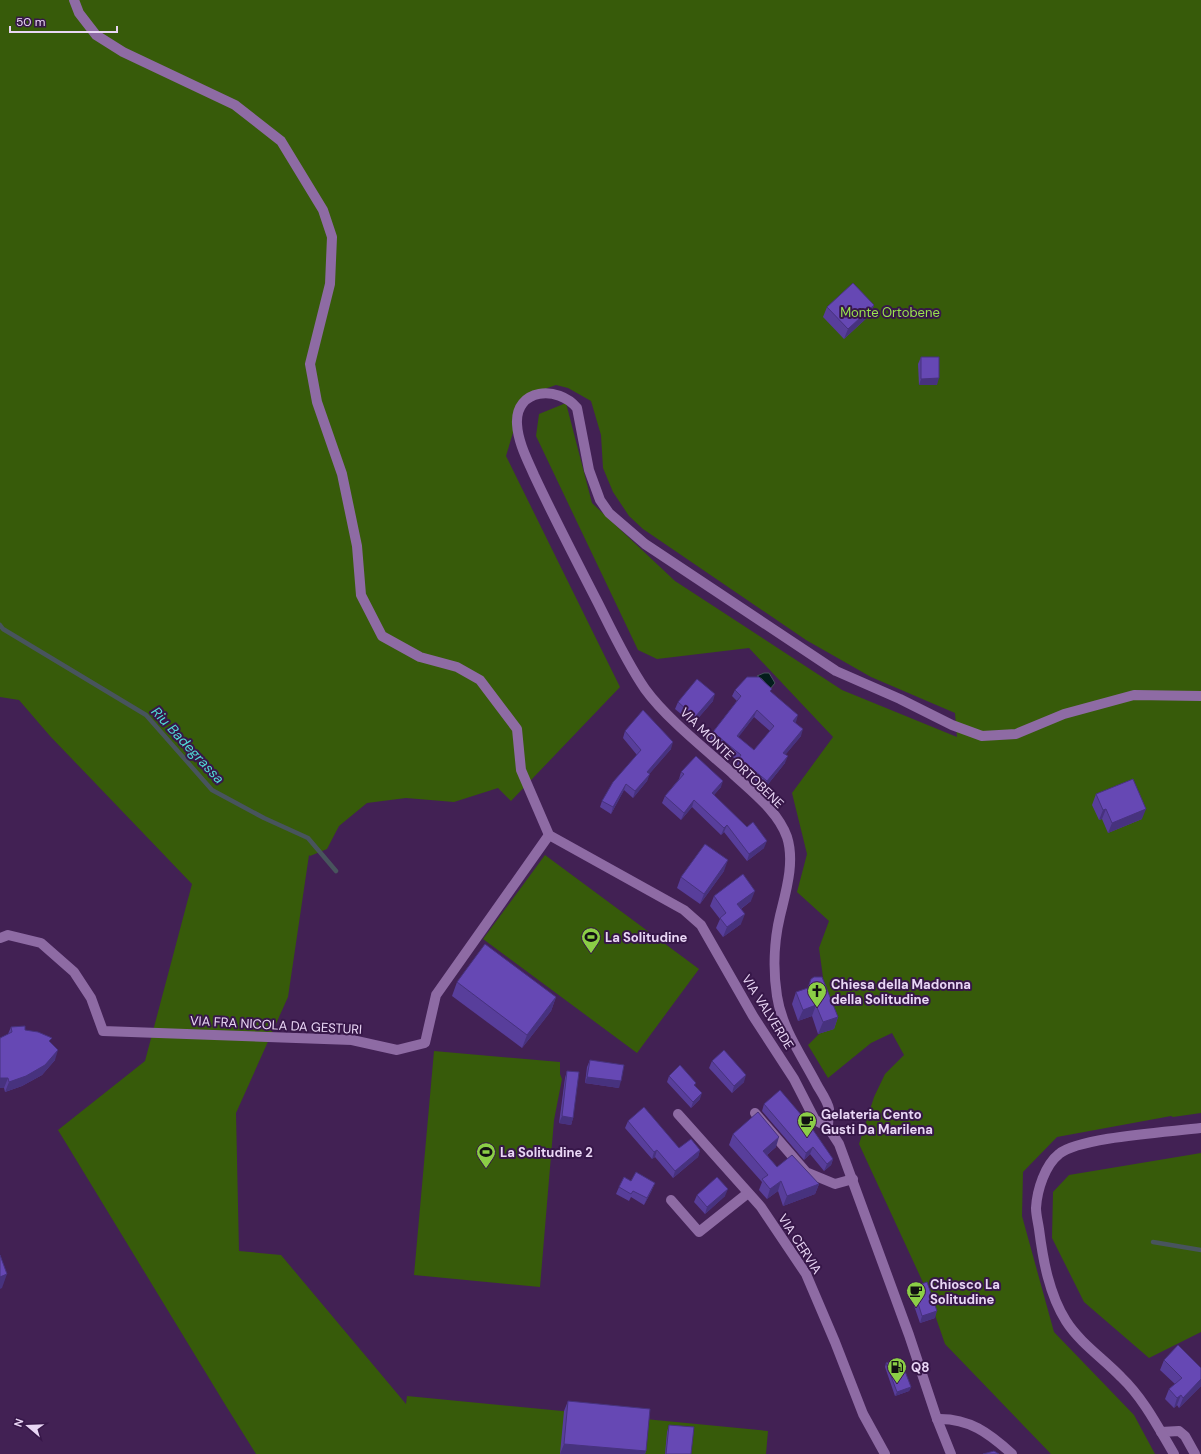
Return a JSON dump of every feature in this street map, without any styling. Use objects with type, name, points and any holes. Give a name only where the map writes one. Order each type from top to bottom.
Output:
[{"type":"street","points":[[74,0],[79,13],[96,35],[123,52],[235,105],[281,141],[323,210],[332,237],[330,284],[310,364],[317,402],[343,481],[357,546],[361,595],[382,636],[420,657],[457,667],[480,680],[517,729],[521,770],[549,835]]},
{"type":"street","name":"VIA MONTE ORTOBENE","points":[[828,1127],[829,1108],[786,1027],[777,996],[776,951],[780,917],[789,872],[787,838],[780,822],[749,788],[659,706],[644,688],[611,629],[553,516],[523,450],[517,425],[518,416],[526,400],[533,395],[542,392],[563,396],[571,400],[577,408],[588,470],[595,490],[609,513],[645,544],[836,671],[900,699],[952,725],[982,736],[1016,734],[1064,714],[1134,695],[1201,696]]},
{"type":"street","name":"VIA VALVERDE","points":[[549,835],[684,910],[701,925],[754,1016],[794,1078],[815,1120],[828,1127]]},
{"type":"street","name":"VIA FRA NICOLA DA GESTURI","points":[[0,938],[8,935],[41,943],[74,972],[91,998],[102,1031],[352,1040],[397,1050],[425,1043],[436,995],[549,835]]},
{"type":"street","points":[[755,1113],[806,1172],[834,1184],[852,1179]]},
{"type":"street","name":"VIA CERVIA","points":[[678,1114],[761,1207],[806,1274],[835,1342],[863,1414],[885,1454]]},
{"type":"street","points":[[828,1127],[839,1144],[909,1334],[937,1419],[951,1454]]},
{"type":"street","points":[[1174,1454],[1137,1394],[1066,1322],[1044,1264],[1036,1208],[1043,1178],[1059,1153],[1074,1146],[1102,1140],[1201,1128]]},
{"type":"street","points":[[671,1200],[699,1232],[748,1193]]},
{"type":"street","points":[[937,1419],[951,1418],[967,1422],[985,1432],[1012,1454]]},
{"type":"street","points":[[1161,1432],[1179,1431],[1185,1436],[1195,1454]]},
{"type":"green space","name":"Monte Ortobene","points":[[0,0],[1201,0],[1201,1113],[1171,1116],[1057,1137],[1023,1172],[1022,1216],[1054,1332],[1134,1415],[1155,1454],[1051,1454],[945,1344],[926,1289],[859,1144],[874,1097],[885,1074],[904,1055],[892,1033],[871,1043],[828,1078],[808,1045],[821,1032],[825,992],[819,948],[829,921],[797,892],[807,854],[792,793],[833,737],[749,648],[657,659],[638,650],[536,436],[539,414],[566,403],[592,503],[675,581],[842,690],[957,737],[955,713],[871,677],[806,640],[643,529],[629,516],[613,492],[603,468],[601,435],[591,401],[568,388],[556,385],[524,396],[506,456],[620,687],[511,801],[498,788],[454,802],[406,798],[367,803],[339,826],[327,849],[310,856],[309,855],[288,997],[236,1113],[239,1251],[281,1255],[406,1404],[407,1396],[768,1431],[766,1454],[256,1454],[58,1130],[145,1061],[192,884],[50,736],[19,700],[0,697]]},
{"type":"green space","name":"La Solitudine","points":[[545,855],[699,969],[637,1053],[483,939]]},
{"type":"green space","name":"La Solitudine 2","points":[[434,1051],[560,1062],[560,1074],[562,1079],[554,1120],[540,1287],[414,1275]]},
{"type":"green space","points":[[1201,1153],[1201,1332],[1149,1358],[1084,1302],[1052,1238],[1053,1192],[1069,1175]]},
{"type":"shaded area","points":[[764,673],[769,673],[775,683],[770,689],[762,679],[757,676]]},
{"type":"building","points":[[853,283],[874,305],[848,329],[827,307]]},
{"type":"building","points":[[921,357],[939,357],[939,378],[921,379]]},
{"type":"building","points":[[747,677],[759,677],[772,689],[770,691],[798,715],[793,721],[803,729],[783,753],[788,756],[767,781],[739,758],[741,755],[713,732],[741,696],[735,690]],"holes":[[[757,710],[774,726],[754,750],[737,736]]]},
{"type":"building","points":[[697,679],[715,694],[695,717],[678,702]]},
{"type":"building","points":[[643,710],[673,742],[647,772],[650,774],[635,791],[626,784],[613,807],[602,801],[613,782],[641,750],[625,731]]},
{"type":"building","points":[[696,756],[723,781],[712,793],[747,827],[753,822],[767,841],[749,854],[727,825],[724,828],[694,800],[684,813],[665,796],[684,774],[681,772]]},
{"type":"building","points":[[1133,779],[1146,809],[1112,823],[1106,809],[1103,810],[1096,794]]},
{"type":"building","points":[[705,844],[728,860],[704,894],[681,877]]},
{"type":"building","points":[[743,874],[755,891],[737,904],[745,914],[727,927],[720,918],[726,913],[714,896]]},
{"type":"building","points":[[485,944],[556,997],[527,1035],[457,982]]},
{"type":"building","points":[[814,977],[822,977],[838,1017],[823,1022],[816,1005],[803,1010],[796,992],[808,988],[811,979]]},
{"type":"building","points":[[25,1026],[25,1030],[38,1032],[52,1038],[49,1041],[58,1050],[45,1065],[26,1076],[9,1082],[8,1078],[0,1078],[0,1038],[12,1032],[11,1027]]},
{"type":"building","points":[[724,1050],[746,1075],[734,1086],[712,1061]]},
{"type":"building","points":[[590,1060],[624,1065],[621,1081],[587,1077]]},
{"type":"building","points":[[680,1065],[696,1083],[694,1085],[702,1093],[693,1102],[669,1076]]},
{"type":"building","points":[[567,1071],[579,1072],[573,1118],[562,1116]]},
{"type":"building","points":[[780,1090],[809,1124],[833,1159],[827,1164],[813,1147],[806,1153],[764,1104]]},
{"type":"building","points":[[644,1107],[679,1148],[691,1139],[700,1150],[675,1171],[657,1150],[654,1152],[628,1121]]},
{"type":"building","points":[[758,1112],[779,1137],[763,1151],[777,1167],[792,1155],[819,1184],[787,1196],[781,1181],[770,1189],[762,1179],[768,1175],[733,1134]]},
{"type":"building","points":[[636,1172],[655,1183],[647,1198],[633,1191],[631,1194],[619,1187],[624,1177],[631,1181]]},
{"type":"building","points":[[717,1177],[728,1189],[707,1207],[697,1195]]},
{"type":"building","points":[[0,1255],[7,1274],[0,1277]]},
{"type":"building","points":[[927,1282],[937,1311],[922,1316],[913,1287]]},
{"type":"building","points":[[1178,1345],[1201,1368],[1201,1379],[1183,1398],[1181,1395],[1177,1398],[1169,1389],[1182,1378],[1164,1360]]},
{"type":"building","points":[[900,1358],[911,1387],[897,1392],[886,1363]]},
{"type":"building","points":[[568,1401],[650,1409],[646,1451],[564,1444]]},
{"type":"building","points":[[669,1425],[694,1427],[691,1454],[666,1454]]},
{"type":"building","points":[[994,1451],[999,1454],[983,1454]]},
{"type":"waterway","name":"Riu Badegrassa","points":[[0,625],[3,629],[146,715],[212,790],[264,818],[308,838],[336,871]]},
{"type":"waterway","points":[[1153,1242],[1201,1250]]},
{"type":"place","name":"La Solitudine","points":[[591,954]]},
{"type":"place","name":"Chiesa della Madonna della Solitudine","points":[[817,1008]]},
{"type":"place","name":"Gelateria Cento Gusti Da Marilena","points":[[807,1138]]},
{"type":"place","name":"La Solitudine 2","points":[[486,1169]]},
{"type":"place","name":"Chiosco La Solitudine","points":[[916,1308]]},
{"type":"place","name":"Q8","points":[[897,1384]]}]
